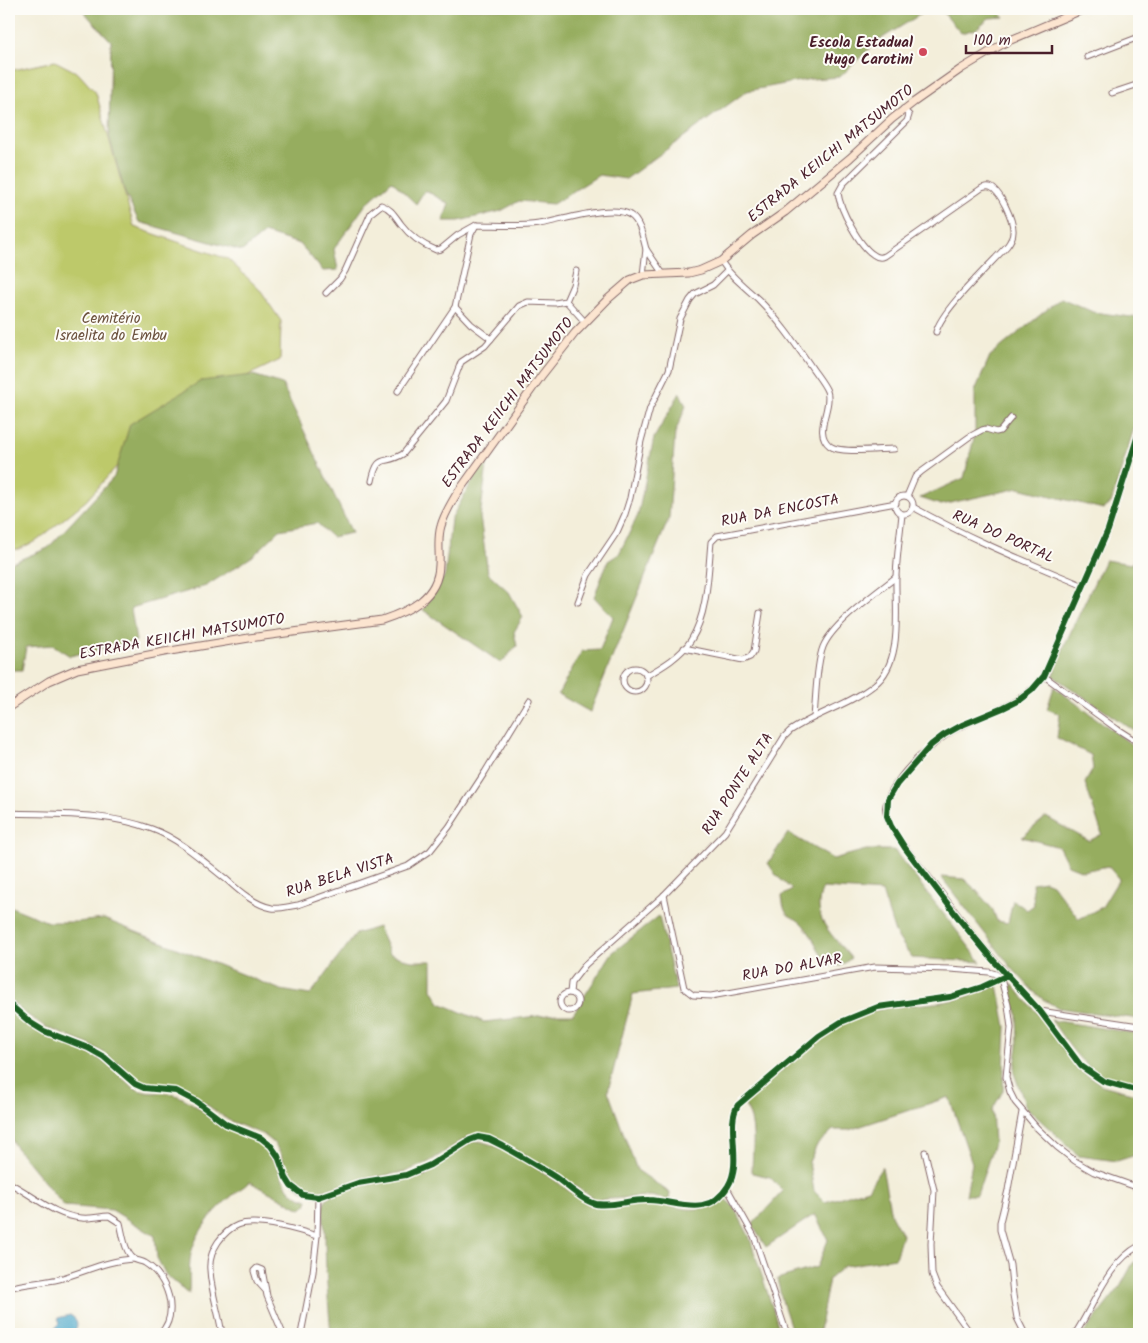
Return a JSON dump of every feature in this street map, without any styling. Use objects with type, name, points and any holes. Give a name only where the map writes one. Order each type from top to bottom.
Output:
[{"type":"main road","name":"ESTRADA KEIICHI MATSUMOTO","points":[[9,707],[49,681],[78,669],[231,641],[382,620],[416,605],[426,598],[433,589],[439,564],[441,526],[445,514],[456,495],[542,375],[585,322],[608,299],[630,280],[644,276],[701,270],[721,261],[752,235],[796,203],[903,110],[984,54],[1038,28],[1084,9]]},
{"type":"street","points":[[1087,57],[1139,37]]},
{"type":"street","points":[[1112,93],[1139,84]]},
{"type":"street","points":[[903,110],[909,116],[908,122],[843,184],[838,193],[842,209],[858,237],[869,251],[878,257],[885,256],[986,187],[994,190],[1003,203],[1013,225],[1013,234],[1007,246],[948,310],[938,325],[936,332]]},
{"type":"street","points":[[326,293],[340,279],[371,213],[381,205],[388,207],[401,225],[413,237],[436,250],[441,249],[458,235],[476,225],[537,224],[600,212],[621,211],[634,217],[642,233],[646,249],[644,276]]},
{"type":"street","points":[[398,391],[455,307],[471,234],[476,225]]},
{"type":"street","points":[[646,249],[663,274]]},
{"type":"street","points":[[721,261],[727,272],[771,312],[789,335],[826,391],[828,398],[822,429],[824,440],[837,449],[894,449]]},
{"type":"street","points":[[566,301],[576,272]]},
{"type":"street","points":[[578,602],[588,575],[617,532],[625,514],[650,408],[669,370],[680,319],[695,294],[713,285],[727,272]]},
{"type":"street","points":[[566,301],[585,322]]},
{"type":"street","points":[[372,481],[374,468],[378,463],[403,454],[446,401],[461,362],[479,351],[518,306],[528,302],[555,303],[566,301]]},
{"type":"street","points":[[455,307],[471,324],[491,338]]},
{"type":"street","points":[[907,496],[915,477],[921,472],[969,437],[982,430],[1000,431],[1011,418]]},
{"type":"street","points":[[1139,432],[1108,530],[1044,676],[1032,690],[1018,700],[962,725],[931,745],[897,784],[888,799],[886,808],[891,826],[905,848],[960,920],[1040,1011],[1080,1066],[1104,1081],[1139,1091]]},
{"type":"street","points":[[907,496],[912,499],[914,508],[910,512],[902,514],[896,509],[896,503],[898,498],[907,496]]},
{"type":"street","name":"RUA DA ENCOSTA","points":[[646,676],[665,665],[684,648],[690,641],[702,618],[711,542],[717,536],[896,503]]},
{"type":"street","name":"RUA DO PORTAL","points":[[914,508],[941,523],[1084,586]]},
{"type":"street","name":"RUA PONTE ALTA","points":[[570,993],[571,983],[584,964],[664,895],[725,832],[784,737],[799,725],[874,686],[888,669],[896,636],[896,577],[902,514]]},
{"type":"street","points":[[814,717],[822,656],[828,638],[840,624],[896,577]]},
{"type":"street","points":[[684,648],[743,660],[750,657],[754,651],[760,613]]},
{"type":"street","points":[[631,669],[640,669],[646,676],[645,687],[638,692],[629,691],[623,684],[624,675],[631,669]]},
{"type":"street","points":[[1044,676],[1139,743]]},
{"type":"street","name":"RUA BELA VISTA","points":[[9,813],[93,816],[136,823],[154,830],[186,848],[256,902],[271,908],[298,905],[396,871],[430,851],[474,788],[529,700]]},
{"type":"street","name":"RUA DO ALVAR","points":[[664,895],[684,988],[693,995],[711,996],[890,966],[990,972],[1001,978]]},
{"type":"street","points":[[9,1004],[31,1023],[44,1031],[88,1048],[104,1057],[135,1084],[144,1088],[176,1091],[196,1102],[226,1124],[262,1138],[278,1156],[291,1186],[303,1195],[318,1197],[358,1183],[406,1175],[430,1165],[470,1140],[478,1138],[489,1139],[502,1146],[596,1204],[650,1200],[693,1207],[712,1202],[727,1188],[734,1169],[734,1117],[736,1108],[747,1096],[819,1036],[841,1022],[878,1007],[943,998],[982,987],[1008,976]]},
{"type":"street","points":[[1001,978],[1008,1004],[1011,1028],[1007,1084],[1015,1102],[1022,1112],[1057,1147],[1075,1161],[1094,1172],[1139,1188]]},
{"type":"street","points":[[1040,1011],[1139,1026]]},
{"type":"street","points":[[1022,1112],[1000,1230],[1008,1258],[1012,1295],[1017,1318],[1025,1334]]},
{"type":"street","points":[[925,1152],[934,1190],[931,1227],[932,1274],[937,1287],[965,1323],[971,1334]]},
{"type":"street","points":[[9,1183],[54,1210],[81,1218],[109,1216],[114,1218],[120,1223],[127,1249],[134,1259]]},
{"type":"street","points":[[727,1188],[754,1236],[787,1334]]},
{"type":"street","points":[[301,1334],[313,1272],[317,1236],[318,1197]]},
{"type":"street","points":[[222,1334],[210,1272],[211,1255],[223,1236],[239,1224],[256,1223],[286,1227],[317,1236]]},
{"type":"street","points":[[1075,1334],[1107,1278],[1128,1254],[1139,1246]]},
{"type":"street","points":[[9,1288],[58,1279],[118,1260],[134,1259],[144,1262],[157,1274],[166,1288],[170,1302],[170,1317],[166,1328],[160,1334]]},
{"type":"street","points":[[266,1292],[254,1273],[257,1268],[262,1272],[266,1292],[283,1334]]},
{"type":"green space","points":[[85,9],[929,9],[876,42],[840,77],[811,79],[747,91],[626,179],[599,175],[553,204],[519,201],[501,211],[459,221],[443,221],[449,204],[425,190],[416,204],[392,181],[366,204],[334,249],[338,270],[323,271],[300,244],[264,233],[242,251],[139,222],[125,193],[109,136],[111,41],[84,12]]},
{"type":"green space","points":[[940,9],[997,9],[1004,17],[989,18],[976,29],[961,33]]},
{"type":"green space","name":"Cemitério Israelita do Embu","points":[[55,61],[78,73],[96,93],[134,227],[228,259],[259,289],[281,321],[280,360],[159,418],[87,500],[38,540],[19,549],[9,550],[9,71]]},
{"type":"green space","points":[[1061,298],[1093,312],[1139,318],[1139,412],[1111,503],[1103,509],[1019,488],[941,505],[920,498],[964,478],[975,434],[975,391],[990,356]]},
{"type":"green space","points":[[253,375],[282,384],[352,533],[332,537],[317,523],[280,530],[253,556],[206,586],[131,608],[136,641],[70,656],[53,645],[26,647],[22,670],[9,670],[9,564],[48,548],[114,477],[130,424],[201,381]]},
{"type":"green space","points":[[680,393],[686,406],[675,433],[669,518],[590,712],[558,694],[582,651],[600,650],[613,617],[594,597],[608,561],[619,554],[638,515],[654,438]]},
{"type":"green space","points":[[483,462],[487,465],[480,517],[488,573],[509,592],[523,617],[514,632],[517,646],[501,663],[423,610],[445,575],[451,519]]},
{"type":"green space","points":[[1139,544],[1139,734],[1053,676],[1065,644],[1105,560],[1132,564]]},
{"type":"green space","points":[[1054,687],[1139,750],[1139,1019],[1059,1008],[1044,1000],[1011,967],[941,877],[964,879],[993,910],[997,921],[1008,923],[1013,900],[1027,910],[1034,905],[1032,883],[1045,881],[1052,884],[1079,919],[1102,907],[1119,879],[1108,866],[1083,871],[1068,865],[1059,847],[1022,837],[1046,817],[1089,841],[1102,834],[1085,783],[1093,769],[1091,755],[1057,738],[1060,714],[1047,709]]},
{"type":"green space","points":[[788,833],[833,859],[866,850],[894,850],[981,962],[912,958],[895,933],[882,892],[823,888],[819,899],[821,918],[831,934],[851,958],[841,966],[826,964],[807,930],[789,916],[785,910],[782,896],[792,890],[776,875],[768,863]]},
{"type":"green space","points":[[9,906],[48,922],[104,919],[281,990],[310,995],[356,934],[378,927],[390,954],[411,961],[432,961],[432,989],[440,1003],[484,1022],[556,1014],[573,1014],[612,953],[659,916],[676,989],[633,994],[608,1091],[637,1170],[670,1193],[669,1200],[650,1196],[597,1200],[504,1143],[490,1136],[478,1134],[469,1136],[429,1162],[405,1172],[357,1180],[316,1193],[304,1191],[289,1176],[281,1154],[274,1143],[264,1135],[228,1120],[199,1099],[177,1087],[146,1085],[137,1081],[106,1054],[90,1045],[46,1027],[24,1013],[9,999]]},
{"type":"green space","points":[[1012,984],[1037,1013],[1078,1069],[1102,1085],[1139,1095],[1139,1154],[1117,1161],[1079,1156],[1026,1107],[1014,1073],[1018,1046],[1017,1013],[1010,990]]},
{"type":"green space","points":[[998,985],[1006,1027],[1003,1091],[992,1110],[994,1143],[977,1195],[966,1195],[972,1163],[949,1097],[849,1130],[833,1130],[817,1145],[809,1162],[814,1191],[825,1202],[868,1189],[882,1167],[891,1215],[902,1235],[895,1258],[844,1266],[829,1279],[819,1331],[813,1334],[793,1334],[777,1279],[817,1267],[828,1240],[815,1214],[766,1247],[752,1225],[783,1191],[770,1177],[752,1173],[751,1118],[743,1103],[820,1038],[855,1018],[884,1009],[954,1000]]},
{"type":"green space","points":[[9,1009],[37,1032],[99,1059],[110,1066],[133,1087],[149,1093],[173,1094],[193,1104],[224,1127],[260,1141],[273,1156],[289,1189],[297,1196],[308,1200],[306,1205],[301,1209],[250,1182],[223,1203],[208,1220],[196,1239],[190,1260],[189,1294],[166,1275],[157,1258],[155,1236],[112,1210],[64,1206],[14,1145],[9,1133]]},
{"type":"green space","points":[[1051,1020],[1139,1034],[1139,1086],[1105,1077],[1088,1066],[1074,1052]]},
{"type":"green space","points":[[478,1141],[497,1147],[519,1158],[595,1207],[649,1203],[695,1209],[713,1204],[723,1197],[734,1207],[749,1236],[781,1334],[331,1334],[327,1283],[325,1201],[330,1196],[349,1188],[422,1173],[471,1142]]},
{"type":"green space","points":[[1139,1260],[1139,1334],[1083,1334],[1120,1287],[1133,1263]]},
{"type":"water","points":[[70,1315],[77,1323],[74,1334],[50,1334],[60,1323],[58,1318]]},
{"type":"cycle path","points":[[1139,432],[1108,530],[1044,676],[1032,690],[1019,700],[962,725],[931,745],[897,784],[888,799],[887,816],[905,848],[960,920],[993,960],[1040,1011],[1081,1066],[1103,1081],[1139,1091]]},
{"type":"cycle path","points":[[9,1004],[31,1023],[44,1031],[88,1048],[104,1057],[135,1084],[144,1088],[176,1091],[197,1102],[226,1124],[261,1138],[271,1146],[278,1156],[291,1186],[303,1195],[318,1197],[358,1183],[406,1175],[430,1165],[478,1137],[489,1139],[503,1146],[555,1177],[585,1199],[596,1204],[608,1205],[649,1200],[692,1206],[711,1202],[720,1196],[728,1186],[734,1166],[733,1123],[734,1113],[738,1105],[819,1036],[841,1022],[878,1007],[950,997],[982,987],[1008,975]]},
{"type":"place","name":"Escola Estadual Hugo Carotini","points":[[923,52]]}]
